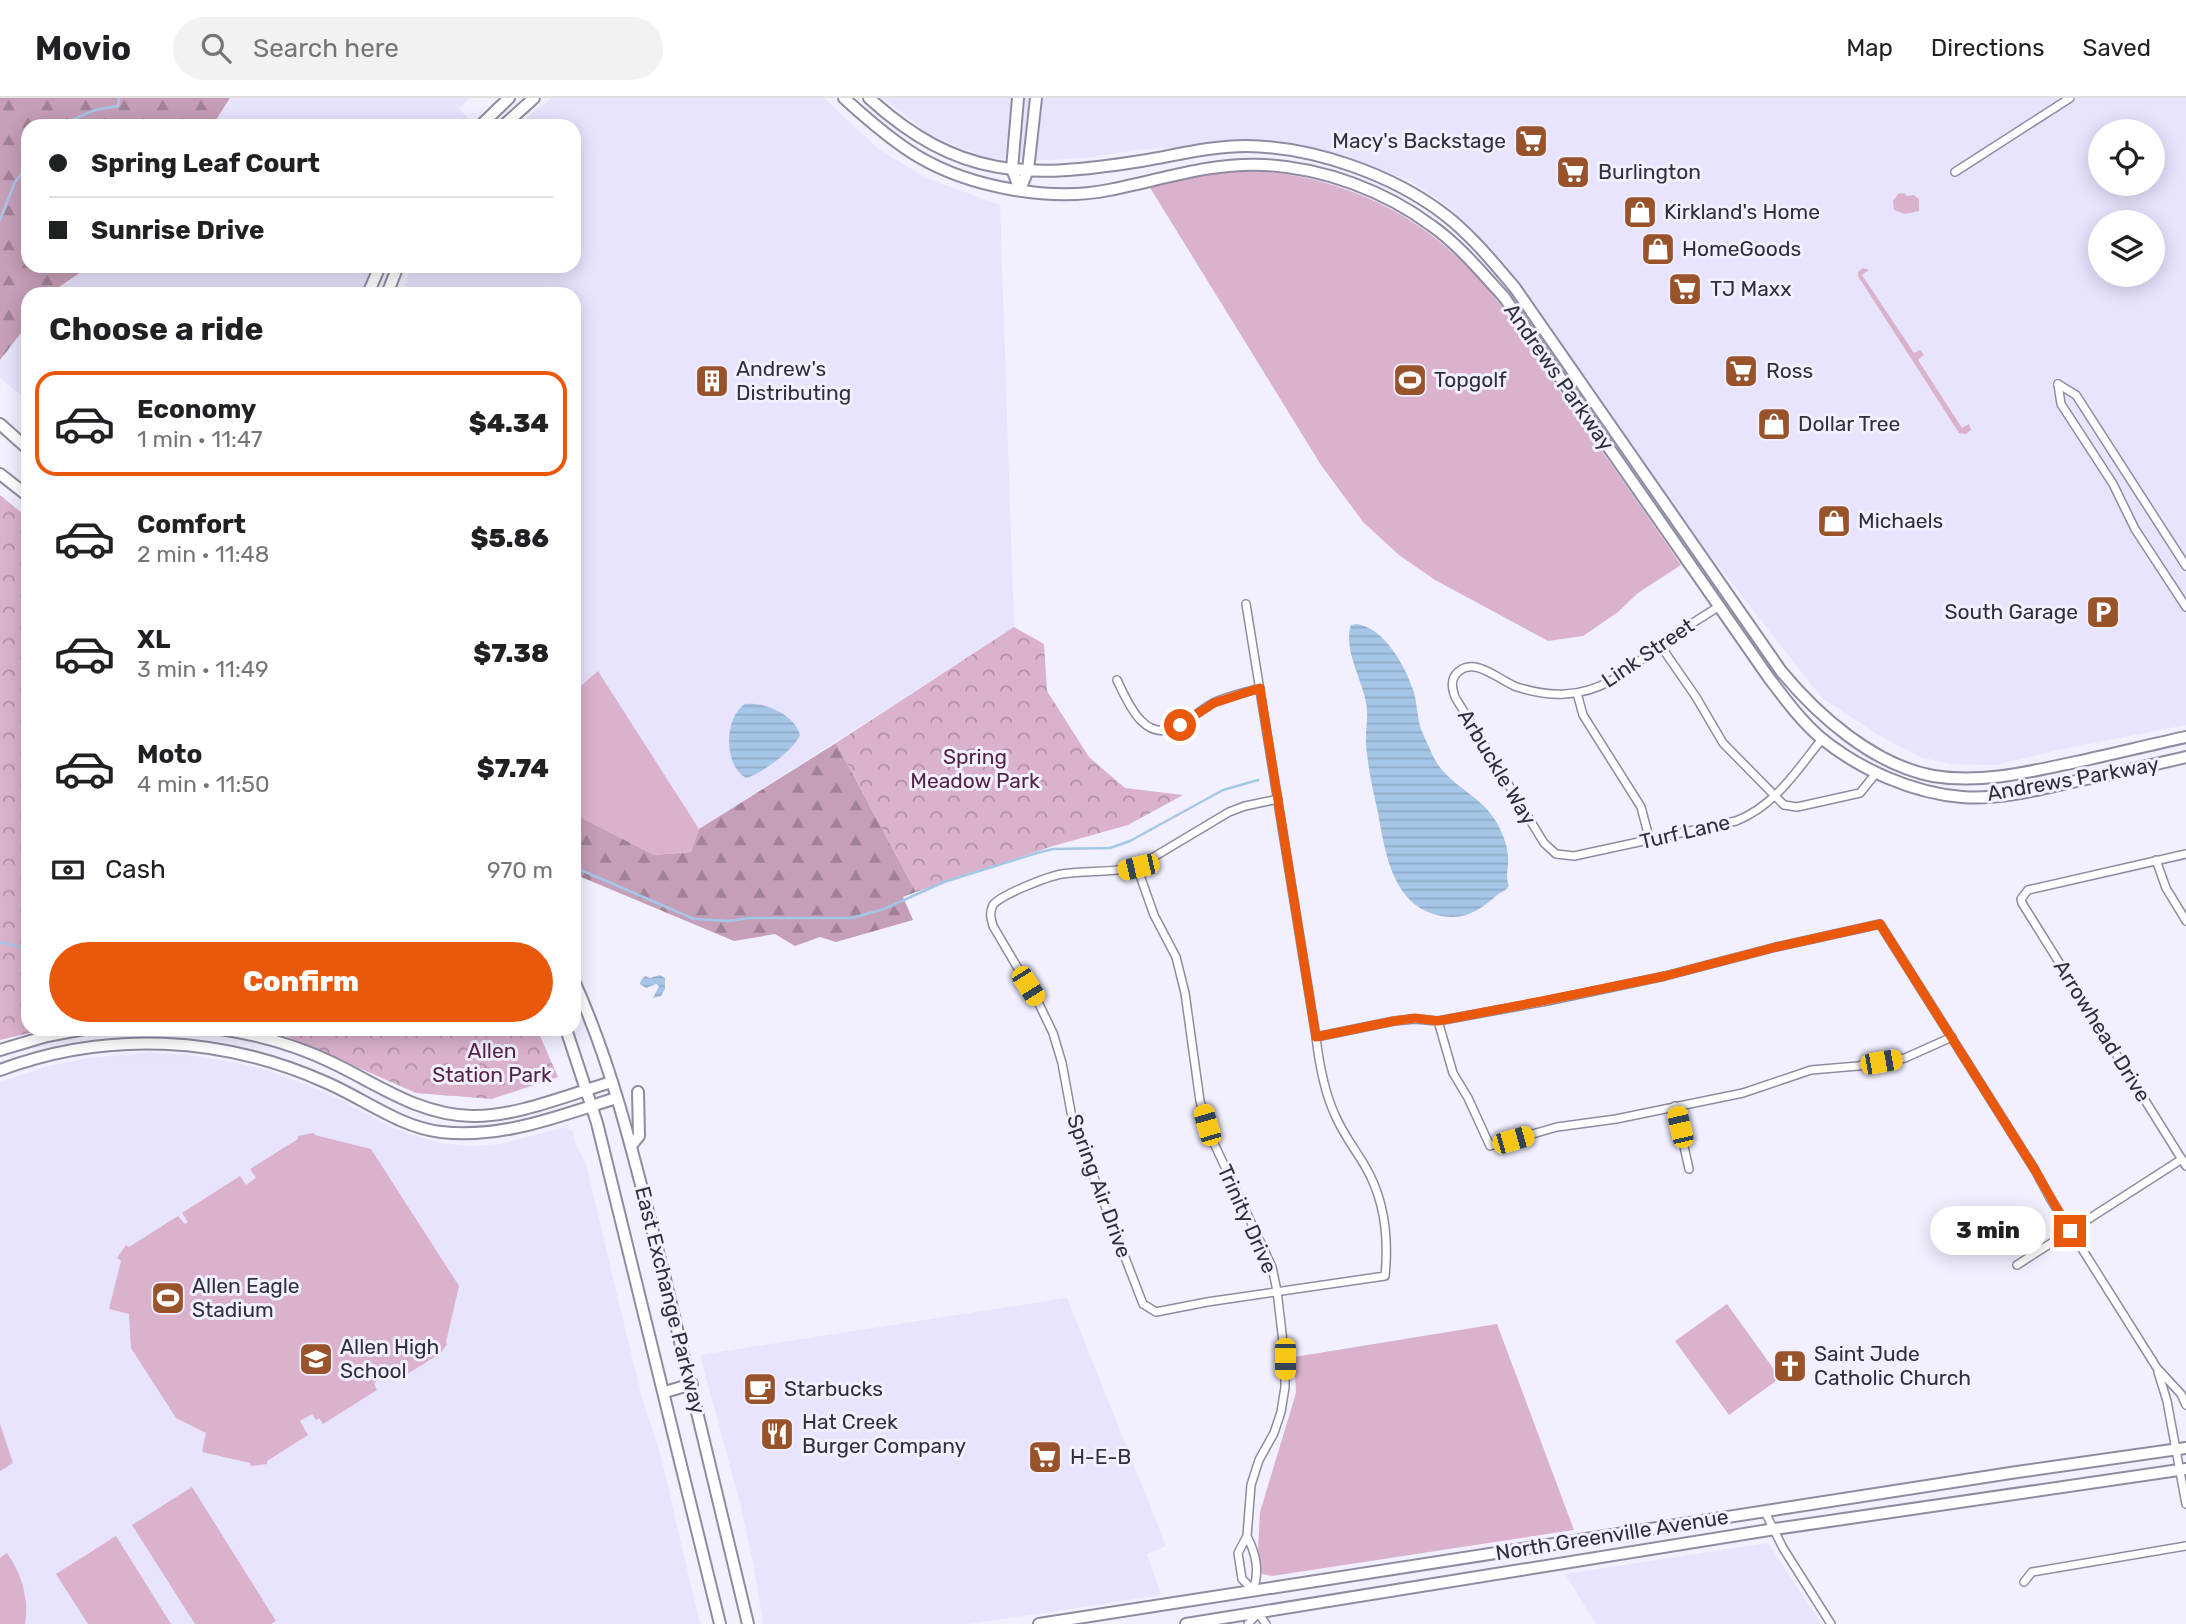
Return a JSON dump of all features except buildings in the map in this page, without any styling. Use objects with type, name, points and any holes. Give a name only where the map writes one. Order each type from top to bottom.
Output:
[{"type":"street","points":[[487,119],[509,98]]},
{"type":"street","points":[[511,119],[534,98]]},
{"type":"street","name":"Andrews Parkway","points":[[844,98],[907,150],[933,164],[991,185],[1043,193],[1072,194],[1107,191],[1195,169],[1245,164],[1267,165],[1330,176],[1399,204],[1434,227],[1469,259],[1504,297],[1718,607],[1792,709],[1822,738],[1896,782],[1961,797],[1997,796],[2186,757]]},
{"type":"street","name":"Andrews Parkway","points":[[869,98],[915,135],[935,147],[963,159],[1012,169],[1073,170],[1192,150],[1245,146],[1292,149],[1333,160],[1382,178],[1444,214],[1481,247],[1515,288],[1781,671],[1800,695],[1833,724],[1869,749],[1903,767],[1931,775],[1965,779],[2028,772],[2186,737]]},
{"type":"street","points":[[1018,98],[1012,169],[1020,190]]},
{"type":"street","points":[[1020,190],[1028,170],[1037,98]]},
{"type":"street","points":[[1955,172],[2070,98]]},
{"type":"street","points":[[1375,192],[1382,178]]},
{"type":"street","points":[[2186,566],[2076,396],[2058,384],[2061,404],[2113,484],[2135,529],[2186,607]]},
{"type":"street","points":[[1583,412],[1595,404]]},
{"type":"street","points":[[0,424],[21,443]]},
{"type":"street","points":[[0,474],[21,490]]},
{"type":"street","points":[[1246,604],[1320,1067],[1333,1112],[1366,1167],[1379,1195],[1387,1235],[1385,1276],[1277,1292]]},
{"type":"street","name":"Link Street","points":[[1456,674],[1467,667],[1478,668],[1513,686],[1530,691],[1577,693],[1615,680],[1660,645],[1718,607]]},
{"type":"street","points":[[1660,645],[1723,743],[1784,805],[1793,807],[1857,794],[1866,789],[1877,772]]},
{"type":"street","name":"Arbuckle Way","points":[[1456,674],[1452,685],[1458,704],[1540,838],[1556,854]]},
{"type":"street","points":[[1117,680],[1137,716],[1156,731],[1172,729],[1214,703],[1260,688]]},
{"type":"street","points":[[1577,693],[1583,715],[1641,807],[1650,841]]},
{"type":"street","points":[[1822,738],[1833,724]]},
{"type":"street","name":"Turf Lane","points":[[1556,854],[1574,856],[1736,821],[1756,812],[1774,797],[1822,738]]},
{"type":"street","points":[[1138,867],[1229,812],[1278,799]]},
{"type":"street","points":[[2186,854],[2155,860],[2166,888],[2186,921]]},
{"type":"street","name":"Arrowhead Drive","points":[[2155,860],[2028,890],[2022,896],[2022,903],[2184,1162]]},
{"type":"street","name":"Spring Air Drive","points":[[1138,867],[1114,872],[1057,875],[1002,897],[991,909],[993,926],[1053,1033],[1062,1063],[1073,1124],[1143,1304],[1156,1312],[1277,1292]]},
{"type":"street","name":"Trinity Drive","points":[[1138,867],[1154,915],[1176,957],[1185,993],[1200,1101],[1211,1137],[1268,1256],[1277,1292],[1285,1359],[1281,1412],[1251,1485],[1247,1535],[1238,1553],[1242,1579],[1253,1590],[1258,1576],[1254,1551],[1247,1535]]},
{"type":"street","points":[[1316,1037],[1415,1018],[1438,1021],[1665,976],[1880,924],[2157,1368],[2181,1394],[2186,1405]]},
{"type":"street","name":"East Exchange Parkway","points":[[581,998],[601,1046],[631,1146],[692,1384],[748,1624]]},
{"type":"street","points":[[1438,1021],[1453,1073],[1490,1146],[1557,1127],[1616,1119],[1743,1093],[1811,1070],[1905,1058],[1952,1037]]},
{"type":"street","points":[[0,1050],[47,1036]]},
{"type":"street","points":[[250,1036],[309,1053],[415,1105],[439,1113],[480,1116],[508,1113],[612,1082]]},
{"type":"street","name":"East Exchange Parkway","points":[[568,1036],[592,1106],[665,1392],[720,1624]]},
{"type":"street","points":[[0,1070],[42,1057],[100,1046],[140,1043],[196,1046],[249,1055],[291,1067],[426,1129],[474,1134],[516,1129],[616,1098]]},
{"type":"street","points":[[631,1146],[639,1136],[638,1092]]},
{"type":"street","points":[[382,1110],[391,1093]]},
{"type":"street","points":[[1675,1106],[1689,1169]]},
{"type":"street","points":[[2017,1265],[2184,1162]]},
{"type":"street","points":[[2157,1368],[2181,1449],[2186,1504]]},
{"type":"street","points":[[665,1392],[692,1384]]},
{"type":"street","name":"North Greenville Avenue","points":[[1039,1624],[2017,1472],[2181,1449]]},
{"type":"street","name":"North Greenville Avenue","points":[[1186,1624],[1775,1529],[2183,1470]]},
{"type":"street","points":[[2017,1472],[2021,1492]]},
{"type":"street","points":[[1765,1512],[1783,1548],[1831,1624]]},
{"type":"street","points":[[2024,1582],[2032,1572],[2186,1546]]},
{"type":"street","points":[[1253,1590],[1258,1613],[1266,1624]]},
{"type":"street","points":[[1248,1624],[1258,1613]]},
{"type":"shaded area","points":[[230,98],[469,98],[459,109],[467,119],[216,119]]},
{"type":"shaded area","points":[[552,98],[824,98],[877,148],[926,178],[1000,205],[1014,627],[699,829],[598,672],[581,686],[581,287],[405,287],[409,273],[581,273],[581,119],[526,119]]},
{"type":"shaded area","points":[[883,98],[2186,98],[2186,725],[2057,750],[1996,765],[1950,764],[1920,757],[1885,739],[1822,698],[1705,549],[1508,268],[1447,206],[1409,180],[1336,155],[1306,148],[1246,142],[1135,150],[1054,160],[989,159],[929,134]]},
{"type":"shaded area","points":[[80,273],[371,273],[366,287],[59,287]]},
{"type":"shaded area","points":[[21,333],[21,395],[0,378],[0,360]]},
{"type":"shaded area","name":"Allen High School","points":[[151,1053],[188,1055],[266,1070],[341,1100],[393,1128],[439,1143],[470,1146],[501,1144],[565,1127],[573,1132],[575,1143],[586,1164],[643,1401],[661,1457],[700,1624],[0,1624],[0,1082],[48,1066],[88,1058]]},
{"type":"shaded area","points":[[1067,1298],[1166,1546],[1147,1554],[1161,1595],[969,1624],[763,1624],[740,1503],[700,1355]]},
{"type":"shaded area","points":[[1768,1543],[1821,1624],[1596,1624],[1565,1574]]},
{"type":"green space","points":[[0,98],[230,98],[216,119],[21,119],[21,273],[80,273],[59,287],[21,287],[21,333],[0,360]]},
{"type":"green space","name":"Topgolf","points":[[1243,170],[1278,173],[1343,188],[1403,216],[1457,257],[1482,282],[1511,319],[1681,565],[1638,593],[1618,612],[1583,636],[1548,641],[1435,580],[1399,555],[1363,522],[1321,465],[1149,186],[1205,173]]},
{"type":"green space","points":[[1904,193],[1919,199],[1919,211],[1905,214],[1894,210],[1893,201],[1898,194]]},
{"type":"green space","points":[[1863,268],[1869,270],[1862,275],[1914,353],[1920,350],[1924,355],[1918,360],[1962,428],[1969,424],[1971,430],[1966,434],[1959,433],[1858,276],[1858,272]]},
{"type":"green space","points":[[0,495],[21,512],[21,1035],[0,1040]]},
{"type":"green space","name":"Spring Meadow Park","points":[[1014,627],[1044,644],[1047,691],[1089,757],[1125,788],[1183,795],[1128,825],[1053,846],[916,892],[836,743]]},
{"type":"green space","points":[[598,671],[699,829],[691,852],[654,855],[581,818],[581,686]]},
{"type":"green space","points":[[836,743],[916,892],[903,897],[913,920],[836,942],[820,937],[795,946],[775,934],[734,941],[581,877],[581,818],[654,855],[691,852],[699,829]]},
{"type":"green space","name":"Allen Station Park","points":[[286,1036],[540,1036],[558,1077],[492,1099],[416,1093]]},
{"type":"green space","name":"Allen Eagle Stadium","points":[[314,1133],[371,1149],[459,1286],[447,1344],[438,1357],[396,1381],[386,1367],[377,1373],[380,1379],[374,1383],[377,1390],[323,1424],[312,1414],[300,1421],[308,1435],[267,1461],[267,1464],[251,1466],[250,1463],[202,1452],[206,1433],[176,1418],[131,1348],[129,1314],[109,1309],[121,1261],[117,1258],[126,1245],[129,1247],[178,1216],[185,1224],[188,1222],[182,1213],[240,1176],[246,1185],[256,1178],[250,1169],[298,1139],[298,1136]]},
{"type":"green space","points":[[1727,1304],[1780,1378],[1729,1415],[1675,1341]]},
{"type":"green space","points":[[1497,1324],[1574,1530],[1272,1576],[1262,1574],[1258,1551],[1260,1512],[1296,1393],[1294,1357]]},
{"type":"green space","points":[[0,1424],[13,1463],[0,1471]]},
{"type":"green space","points":[[192,1487],[276,1621],[271,1624],[195,1624],[132,1525]]},
{"type":"green space","points":[[116,1536],[171,1624],[88,1624],[56,1574]]},
{"type":"green space","points":[[7,1553],[23,1587],[25,1624],[0,1624],[0,1558]]},
{"type":"water","points":[[1357,624],[1376,632],[1399,659],[1414,694],[1421,730],[1433,756],[1447,775],[1491,815],[1503,835],[1508,855],[1509,886],[1470,914],[1450,917],[1431,913],[1416,905],[1396,880],[1385,847],[1368,762],[1366,703],[1349,644],[1351,625]]},
{"type":"water","points":[[745,704],[761,705],[778,711],[792,721],[800,735],[776,761],[746,778],[738,772],[733,763],[729,741],[733,719]]},
{"type":"water","points":[[660,975],[665,978],[665,989],[661,996],[653,998],[659,986],[656,984],[646,988],[640,984],[641,980],[645,976],[650,978]]},
{"type":"waterway","points":[[74,119],[95,110],[118,106],[119,98]]},
{"type":"waterway","points":[[0,220],[15,182],[21,174]]},
{"type":"waterway","points":[[581,870],[694,919],[728,921],[750,918],[852,918],[884,909],[944,882],[1037,853],[1053,849],[1110,848],[1130,841],[1223,790],[1258,780]]},
{"type":"waterway","points":[[0,942],[21,947]]},
{"type":"place","name":"Macy's Backstage","points":[[1531,141]]},
{"type":"place","name":"Burlington","points":[[1573,172]]},
{"type":"place","name":"Kirkland's Home","points":[[1640,212]]},
{"type":"place","name":"HomeGoods","points":[[1658,249]]},
{"type":"place","name":"TJ Maxx","points":[[1685,289]]},
{"type":"place","name":"Ross","points":[[1741,371]]},
{"type":"place","name":"Topgolf","points":[[1410,380]]},
{"type":"place","name":"Andrew's Distributing","points":[[712,381]]},
{"type":"place","name":"Dollar Tree","points":[[1774,424]]},
{"type":"place","name":"Michaels","points":[[1834,521]]},
{"type":"place","name":"South Garage","points":[[2103,612]]},
{"type":"place","name":"Allen Eagle Stadium","points":[[168,1298]]},
{"type":"place","name":"Allen High School","points":[[316,1359]]},
{"type":"place","name":"Saint Jude Catholic Church","points":[[1790,1366]]},
{"type":"place","name":"Starbucks","points":[[760,1389]]},
{"type":"place","name":"Hat Creek Burger Company","points":[[777,1434]]},
{"type":"place","name":"H-E-B","points":[[1045,1457]]},
{"type":"route","points":[[1180,725],[1214,703],[1260,688],[1316,1037],[1415,1018],[1438,1021],[1547,1000],[1665,976],[1880,924],[2035,1170],[2070,1231]]}]
